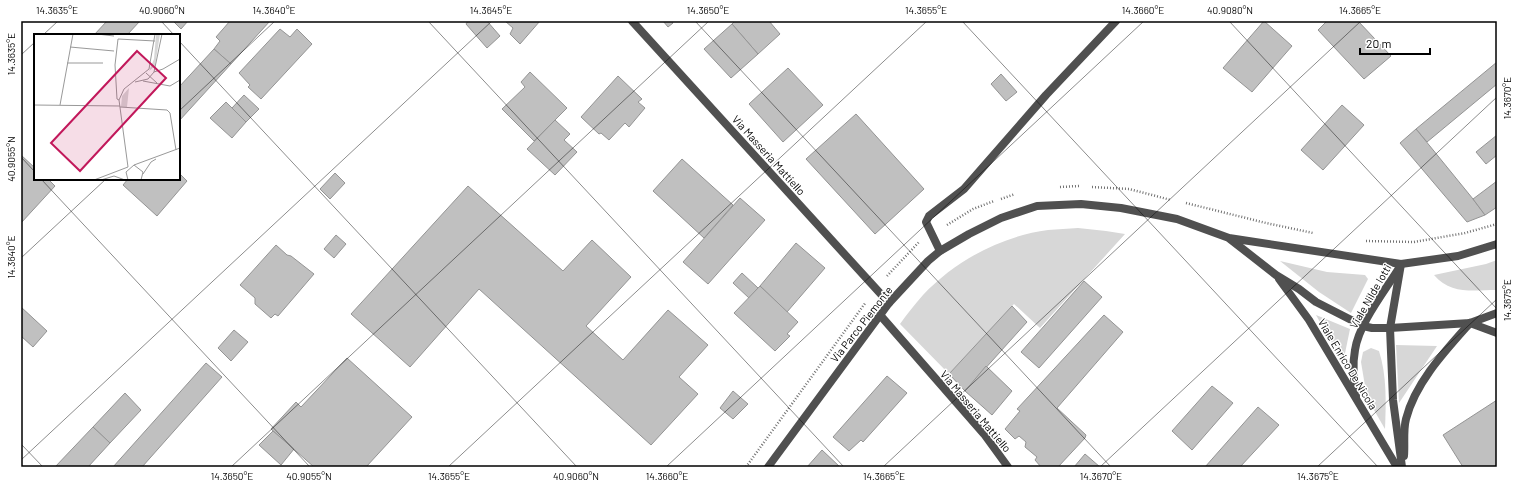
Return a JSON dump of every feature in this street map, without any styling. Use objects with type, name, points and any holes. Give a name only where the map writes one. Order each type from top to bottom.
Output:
[{"type":"street","name":"Via Masseria Mattiello","points":[[632,21],[889,303]]},
{"type":"street","points":[[940,251],[926,222],[929,216],[964,189],[1046,95],[1116,21]]},
{"type":"street","name":"Via Parco Piemonte","points":[[768,467],[889,303],[928,261],[940,251],[1000,218],[1037,206],[1074,204],[1121,208],[1177,219],[1229,238]]},
{"type":"street","points":[[1229,238],[1402,264],[1458,256],[1497,244]]},
{"type":"street","name":"Viale Enrico De Nicola","points":[[1229,238],[1276,275],[1299,289],[1316,302],[1363,326],[1372,328],[1390,328]]},
{"type":"street","name":"Viale Nilde Iotti","points":[[1357,400],[1353,373],[1355,349],[1363,326],[1402,264]]},
{"type":"street","name":"Viale Nilde Iotti","points":[[1402,264],[1390,328],[1393,400],[1403,467]]},
{"type":"street","name":"Viale Enrico De Nicola","points":[[1276,275],[1309,320],[1397,467]]},
{"type":"street","points":[[1390,328],[1470,323],[1497,313]]},
{"type":"street","name":"Via Masseria Mattiello","points":[[880,315],[984,434],[1008,467]]},
{"type":"street","points":[[1470,323],[1497,332]]},
{"type":"street","points":[[1403,467],[1405,421],[1412,399],[1442,354],[1470,323]]},
{"type":"path","points":[[1056,187],[1072,186],[1129,189],[1175,200]]},
{"type":"path","points":[[746,467],[876,289],[904,257],[920,242],[973,209],[1019,194]]},
{"type":"path","points":[[1183,202],[1266,223],[1320,234]]},
{"type":"path","points":[[1358,240],[1414,242],[1465,233],[1497,224]]},
{"type":"shaded area","points":[[1078,228],[1125,234],[1040,328],[1014,304],[949,374],[900,324],[920,298],[949,271],[980,252],[996,244],[1030,233]]},
{"type":"shaded area","points":[[1497,260],[1497,290],[1471,291],[1455,289],[1448,286],[1434,275],[1486,264]]},
{"type":"shaded area","points":[[1280,261],[1327,272],[1365,275],[1368,279],[1351,313],[1319,292]]},
{"type":"shaded area","points":[[1316,315],[1350,329],[1343,363]]},
{"type":"shaded area","points":[[1396,345],[1437,346],[1399,403]]},
{"type":"shaded area","points":[[1371,348],[1379,351],[1382,360],[1386,399],[1385,429],[1367,398],[1361,362],[1363,352]]},
{"type":"building","points":[[107,21],[140,21],[128,34],[95,34]]},
{"type":"building","points":[[173,21],[188,21],[181,29]]},
{"type":"building","points":[[230,21],[270,21],[231,64],[214,49],[220,41],[216,37]]},
{"type":"building","points":[[468,21],[487,21],[500,36],[487,48],[466,24]]},
{"type":"building","points":[[505,21],[540,21],[520,44],[510,34],[513,28]]},
{"type":"building","points":[[663,21],[672,21],[673,23],[668,27]]},
{"type":"building","points":[[735,21],[769,21],[780,34],[758,54],[732,24]]},
{"type":"building","points":[[1264,21],[1292,46],[1252,92],[1223,68]]},
{"type":"building","points":[[1327,21],[1358,21],[1391,56],[1364,79],[1318,30]]},
{"type":"building","points":[[732,24],[758,54],[731,78],[704,49]]},
{"type":"building","points":[[280,29],[290,37],[297,29],[312,44],[261,99],[248,87],[250,85],[239,73]]},
{"type":"building","points":[[214,49],[231,64],[180,120],[180,86]]},
{"type":"building","points":[[1497,62],[1497,84],[1427,142],[1416,129]]},
{"type":"building","points":[[788,68],[823,105],[783,142],[749,104]]},
{"type":"building","points":[[530,72],[567,108],[534,141],[502,109],[525,87],[521,82]]},
{"type":"building","points":[[1001,74],[1017,92],[1006,101],[991,84]]},
{"type":"building","points":[[618,76],[642,99],[638,102],[645,108],[629,127],[625,123],[609,140],[601,133],[599,134],[581,117]]},
{"type":"building","points":[[244,95],[259,109],[246,122],[232,108]]},
{"type":"building","points":[[226,102],[246,122],[232,138],[210,118]]},
{"type":"building","points":[[1342,105],[1364,125],[1323,170],[1301,150]]},
{"type":"building","points":[[856,114],[924,189],[875,234],[806,159]]},
{"type":"building","points":[[555,120],[570,134],[564,140],[577,152],[555,175],[527,149]]},
{"type":"building","points":[[1416,129],[1485,215],[1467,222],[1400,143]]},
{"type":"building","points":[[1497,135],[1497,155],[1486,164],[1476,152]]},
{"type":"building","points":[[21,155],[34,167],[34,180],[49,180],[55,186],[21,223]]},
{"type":"building","points":[[682,159],[733,205],[704,238],[653,191]]},
{"type":"building","points":[[335,173],[345,183],[330,199],[320,189]]},
{"type":"building","points":[[180,174],[187,181],[157,216],[123,185],[127,180],[180,180]]},
{"type":"building","points":[[1497,181],[1497,207],[1485,215],[1473,199]]},
{"type":"building","points":[[468,186],[563,271],[592,240],[631,277],[586,326],[623,360],[668,310],[708,345],[679,377],[698,394],[651,445],[479,289],[410,367],[351,314]]},
{"type":"building","points":[[740,198],[765,220],[708,284],[683,262]]},
{"type":"building","points":[[336,235],[346,244],[334,258],[324,249]]},
{"type":"building","points":[[796,243],[825,268],[787,312],[760,286]]},
{"type":"building","points":[[276,245],[287,255],[291,256],[314,274],[278,316],[275,314],[271,318],[255,304],[255,298],[240,285]]},
{"type":"building","points":[[742,273],[758,288],[749,298],[733,283]]},
{"type":"building","points":[[1084,281],[1102,297],[1039,368],[1021,352]]},
{"type":"building","points":[[760,286],[798,322],[787,334],[790,336],[775,351],[734,313]]},
{"type":"building","points":[[1012,306],[1027,322],[965,391],[949,374]]},
{"type":"building","points":[[21,307],[47,331],[33,347],[21,336]]},
{"type":"building","points":[[1104,315],[1123,332],[1057,408],[1086,435],[1085,438],[1058,467],[1041,467],[1035,460],[1037,457],[1025,447],[1026,442],[1019,436],[1015,439],[1005,429],[1020,411],[1017,409]]},
{"type":"building","points":[[234,330],[248,342],[231,361],[218,348]]},
{"type":"building","points":[[347,358],[412,417],[366,467],[314,467],[271,429],[296,402],[301,407]]},
{"type":"building","points":[[206,363],[222,377],[142,467],[113,467]]},
{"type":"building","points":[[986,366],[1012,391],[992,415],[965,391]]},
{"type":"building","points":[[887,376],[907,393],[863,442],[861,440],[849,451],[833,437]]},
{"type":"building","points":[[1212,386],[1233,403],[1192,450],[1172,431]]},
{"type":"building","points":[[733,391],[748,404],[733,419],[720,408]]},
{"type":"building","points":[[125,393],[141,410],[110,443],[93,427]]},
{"type":"building","points":[[1497,400],[1497,467],[1463,467],[1443,435]]},
{"type":"building","points":[[1258,407],[1279,425],[1240,467],[1205,467]]},
{"type":"building","points":[[93,427],[110,443],[88,467],[55,467]]},
{"type":"building","points":[[273,431],[294,449],[281,465],[259,445]]},
{"type":"building","points":[[822,450],[840,467],[807,467]]},
{"type":"building","points":[[1085,454],[1100,467],[1074,467]]}]
